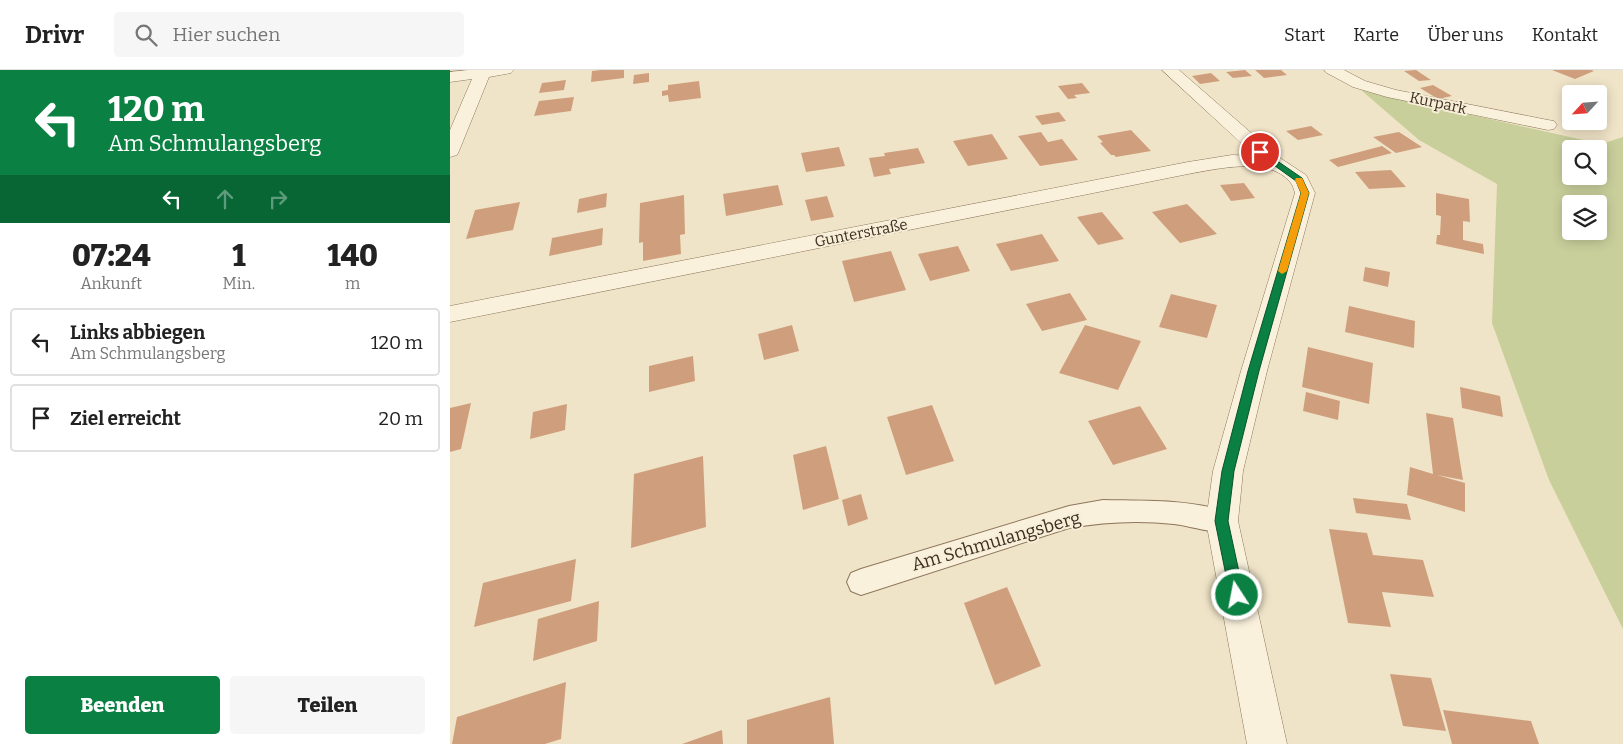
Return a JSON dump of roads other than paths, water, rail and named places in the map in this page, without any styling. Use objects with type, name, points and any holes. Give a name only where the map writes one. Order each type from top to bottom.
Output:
[{"type":"street","points":[[450,77],[483,71],[506,70]]},
{"type":"street","points":[[1170,70],[1222,119],[1273,162],[1299,180],[1305,193],[1254,371],[1228,471],[1222,521],[1267,744]]},
{"type":"street","name":"Kurpark","points":[[1332,70],[1358,84],[1393,94],[1548,125]]},
{"type":"street","points":[[450,151],[483,71]]},
{"type":"street","name":"Gunterstraße","points":[[450,314],[1188,168],[1232,161],[1273,162]]},
{"type":"lane","name":"Am Schmulangsberg","points":[[861,582],[1069,517],[1102,511],[1173,513],[1222,521]]}]
